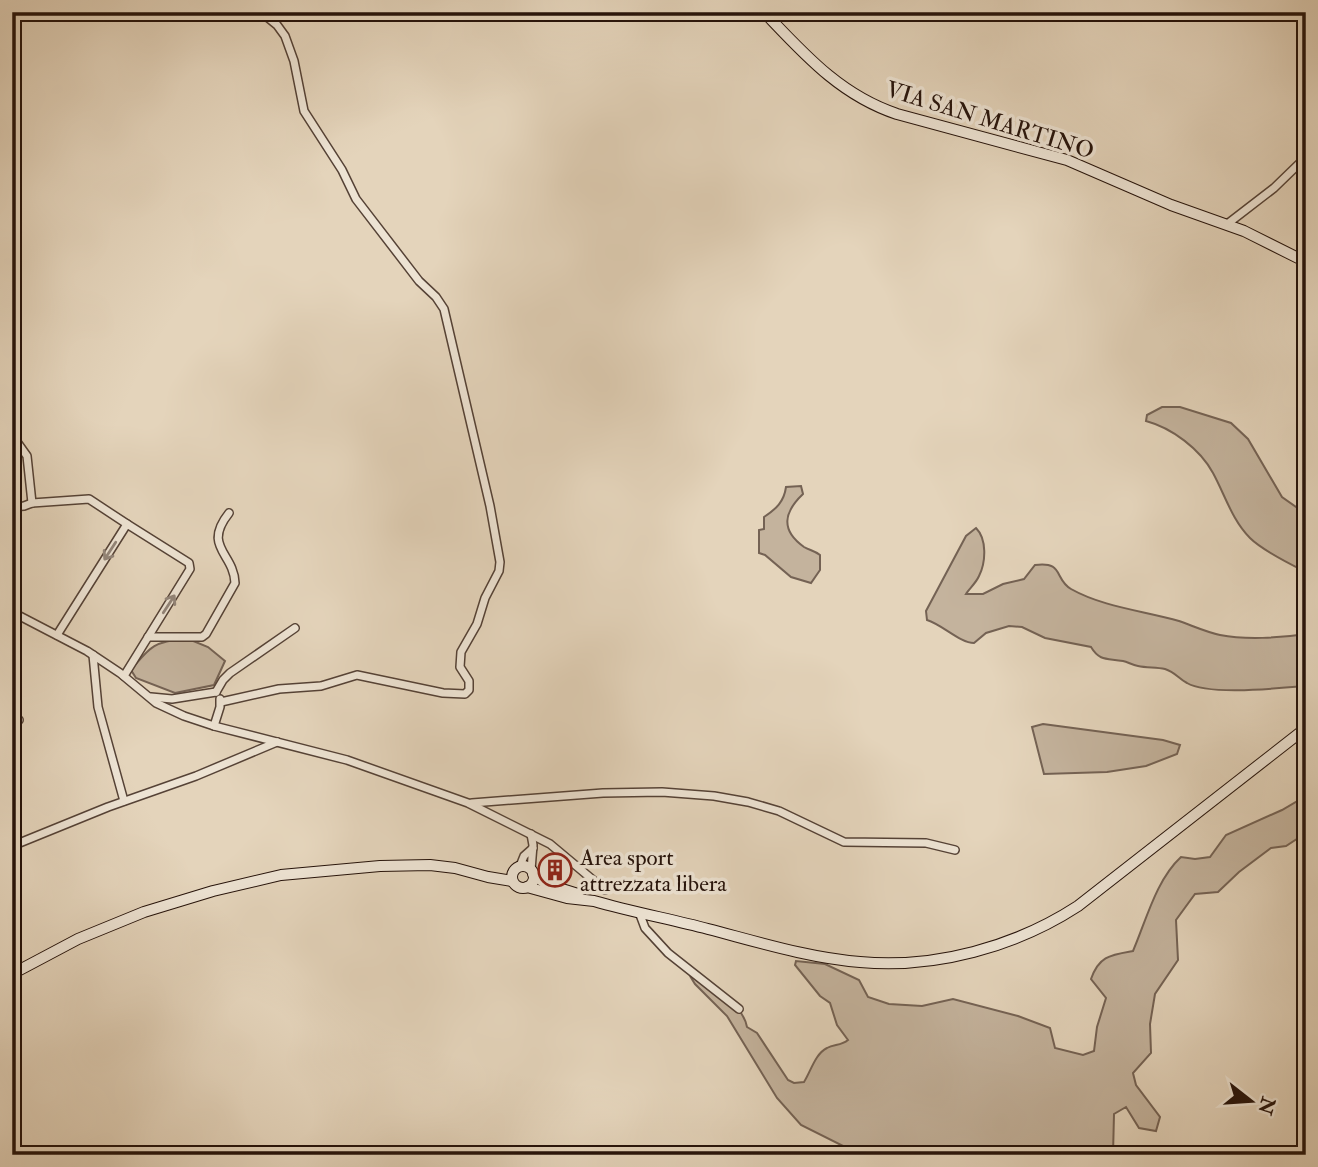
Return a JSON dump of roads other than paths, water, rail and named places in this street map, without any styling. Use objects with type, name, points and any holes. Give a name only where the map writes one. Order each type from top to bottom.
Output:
[{"type":"main road","name":"VIA SAN MARTINO","points":[[764,12],[827,75],[849,92],[877,107],[1067,160],[1176,207],[1276,245],[1306,262]]},
{"type":"main road","points":[[12,974],[78,939],[144,912],[213,891],[281,875],[380,866],[437,865],[502,872],[518,867],[532,872],[546,884],[594,901],[778,947],[858,962],[903,962],[976,951],[1031,932],[1078,906],[1306,728]]},
{"type":"main road","points":[[512,881],[512,874],[518,867]]},
{"type":"main road","points":[[468,870],[512,881],[517,886],[567,898],[594,901]]},
{"type":"main road","points":[[527,887],[531,883],[532,872]]},
{"type":"street","points":[[220,702],[279,689],[321,686],[357,675],[443,693],[465,694],[470,687],[461,669],[461,652],[478,621],[500,565],[490,506],[444,309],[356,199],[342,170],[304,111],[295,65],[285,36],[277,24],[261,12]]},
{"type":"street","points":[[1226,225],[1274,188],[1306,156]]},
{"type":"street","points":[[12,435],[27,456],[32,503]]},
{"type":"street","points":[[12,507],[89,499],[189,563],[188,575],[124,676]]},
{"type":"street","points":[[148,637],[197,638],[206,634],[235,583],[217,537],[229,513]]},
{"type":"street","points":[[57,635],[127,524]]},
{"type":"street","points":[[12,612],[93,655],[149,697],[184,716],[347,760],[468,803],[557,849],[605,890]]},
{"type":"street","points":[[216,692],[230,673],[295,628]]},
{"type":"street","points":[[93,655],[98,706],[124,802]]},
{"type":"street","points":[[214,726],[220,702],[216,692]]},
{"type":"street","points":[[149,697],[172,699],[216,692]]},
{"type":"street","points":[[12,846],[277,742]]},
{"type":"street","points":[[468,803],[603,793],[662,792],[714,796],[779,811],[844,842],[926,843],[955,850]]},
{"type":"street","points":[[531,834],[532,872]]},
{"type":"street","points":[[518,867],[524,856],[533,848]]},
{"type":"street","points":[[639,912],[645,928],[668,953],[739,1009]]},
{"type":"place","name":"Area sport attrezzata libera","points":[[555,870]]}]
